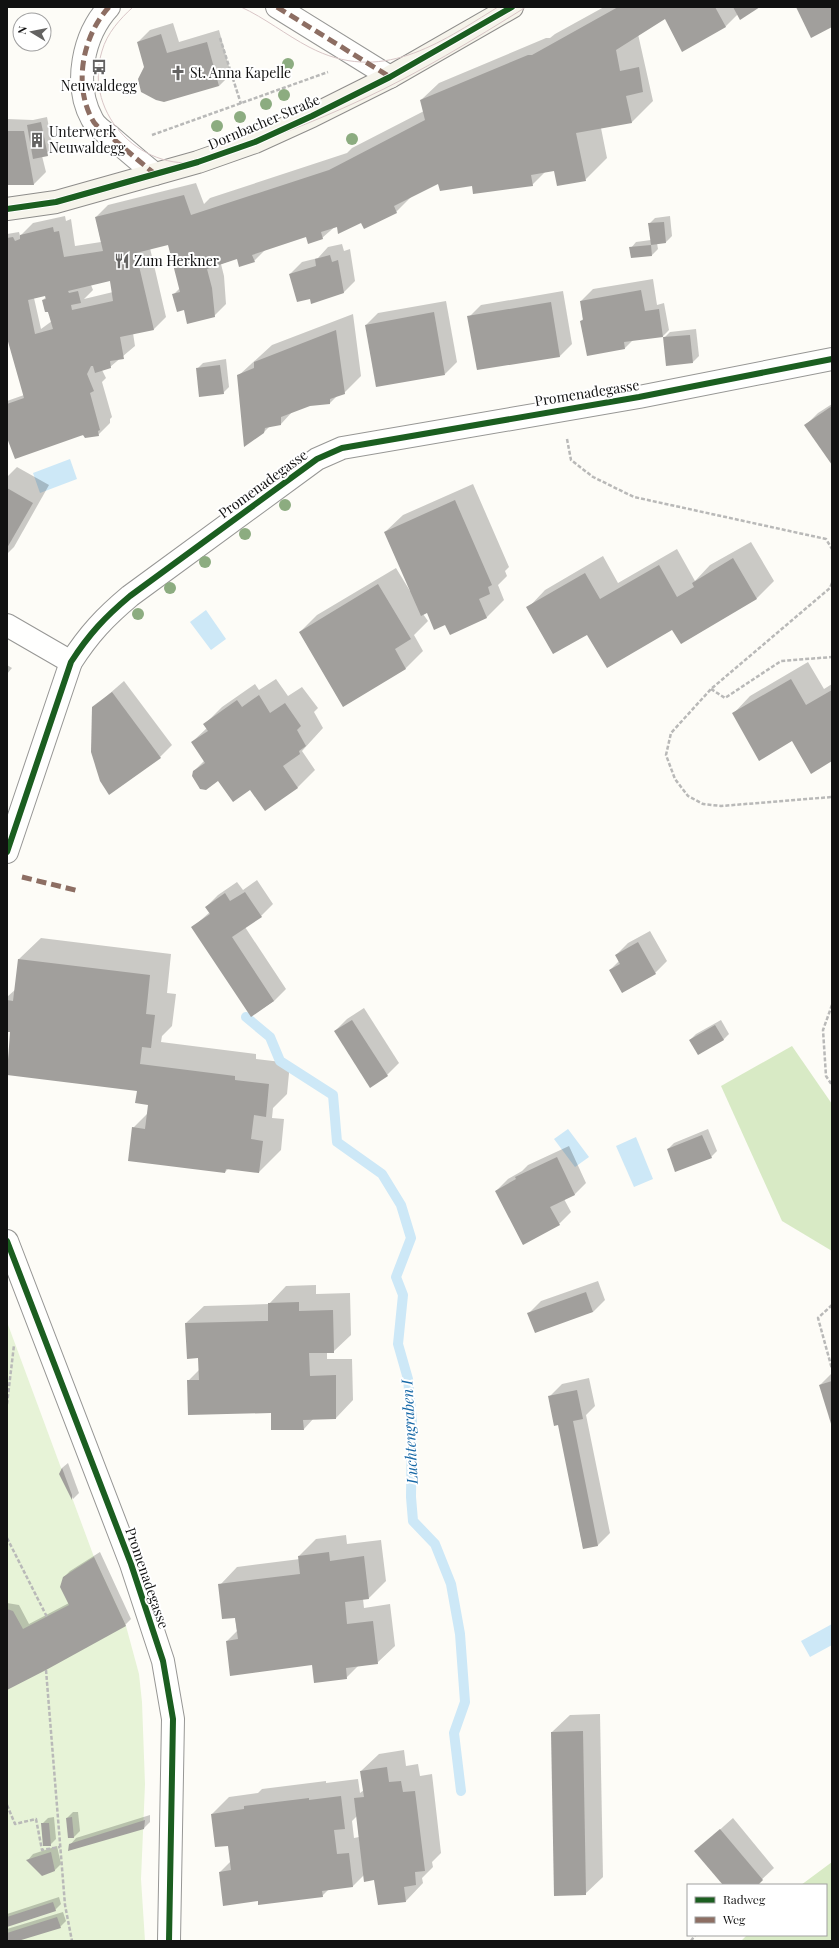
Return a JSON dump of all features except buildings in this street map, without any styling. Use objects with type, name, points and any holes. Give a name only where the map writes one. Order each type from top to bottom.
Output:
[{"type":"main road","name":"Dornbacher Straße","points":[[7,209],[56,202],[198,162],[255,142],[312,116],[390,77],[512,7]]},
{"type":"street","points":[[109,7],[92,32],[85,51],[83,87],[92,120],[154,174]]},
{"type":"street","points":[[277,7],[390,77]]},
{"type":"street","name":"Promenadegasse","points":[[7,852],[71,662],[87,637],[108,615],[130,596],[318,459],[342,448],[561,409],[639,397],[832,359]]},
{"type":"street","points":[[7,625],[71,662]]},
{"type":"street","name":"Promenadegasse","points":[[7,1241],[131,1564],[163,1660],[173,1719],[169,1941]]},
{"type":"path","points":[[220,38],[242,104]]},
{"type":"path","points":[[121,145],[242,104],[332,70],[349,60],[354,55]]},
{"type":"path","points":[[561,409],[570,460],[593,477],[634,497],[826,539],[832,549]]},
{"type":"path","points":[[832,583],[830,588],[711,689],[672,733],[666,755],[675,779],[688,796],[703,804],[722,806],[832,797]]},
{"type":"path","points":[[711,689],[725,698],[781,661],[832,657]]},
{"type":"path","points":[[832,1005],[823,1030],[826,1076],[832,1085]]},
{"type":"path","points":[[832,1305],[818,1318],[832,1370]]},
{"type":"path","points":[[7,1404],[15,1348],[12,1340]]},
{"type":"path","points":[[7,1538],[46,1617]]},
{"type":"path","points":[[46,1670],[65,1905],[72,1941]]},
{"type":"path","points":[[7,1805],[15,1824],[36,1820],[42,1850],[60,1847]]},
{"type":"green space","points":[[792,1046],[832,1104],[832,1251],[782,1221],[721,1086]]},
{"type":"green space","points":[[7,1322],[94,1557],[126,1626],[139,1674],[142,1702],[145,1784],[141,1879],[145,1941],[7,1941]]},
{"type":"green space","points":[[832,1862],[832,1941],[741,1941],[746,1936],[827,1936],[827,1884],[802,1884]]},
{"type":"water","points":[[70,459],[77,479],[40,493],[33,473]]},
{"type":"water","points":[[206,610],[226,639],[211,650],[190,622]]},
{"type":"water","points":[[568,1129],[589,1157],[575,1167],[554,1139]]},
{"type":"water","points":[[636,1137],[653,1179],[634,1187],[616,1146]]},
{"type":"water","points":[[832,1624],[832,1645],[810,1657],[801,1641]]},
{"type":"waterway","name":"Luchtengraben I","points":[[246,1017],[270,1037],[280,1061],[333,1095],[337,1142],[382,1174],[401,1205],[411,1238],[396,1277],[403,1295],[398,1344],[408,1379],[412,1422],[411,1497],[413,1521],[435,1544],[451,1584],[460,1634],[465,1702],[454,1733],[461,1791]]},
{"type":"tram line","points":[[133,7],[114,27],[104,44],[98,75],[101,97],[110,118],[124,136],[142,150],[162,159],[185,163],[208,160],[286,132],[344,108],[425,67],[526,7]]},
{"type":"tram line","points":[[241,7],[259,16],[309,47],[335,58],[360,62],[385,61],[408,55],[431,46],[498,7]]},
{"type":"marked path","points":[[109,7],[100,18],[87,46],[82,76],[86,105],[93,122],[155,174]]},
{"type":"marked path","points":[[277,7],[390,77]]},
{"type":"marked path","points":[[22,877],[79,891]]},
{"type":"cycle path","points":[[7,209],[56,202],[198,162],[255,142],[312,116],[390,77],[512,7]]},
{"type":"cycle path","points":[[7,852],[71,662],[91,634],[130,596],[317,459],[342,448],[639,397],[832,359]]},
{"type":"cycle path","points":[[7,1241],[131,1564],[163,1661],[173,1719],[169,1941]]},
{"type":"place","name":"Neuwaldegg","points":[[99,67]]},
{"type":"place","name":"St. Anna Kapelle","points":[[178,73]]},
{"type":"place","name":"Unterwerk Neuwaldegg","points":[[37,140]]},
{"type":"place","name":"Zum Herkner","points":[[122,261]]}]
